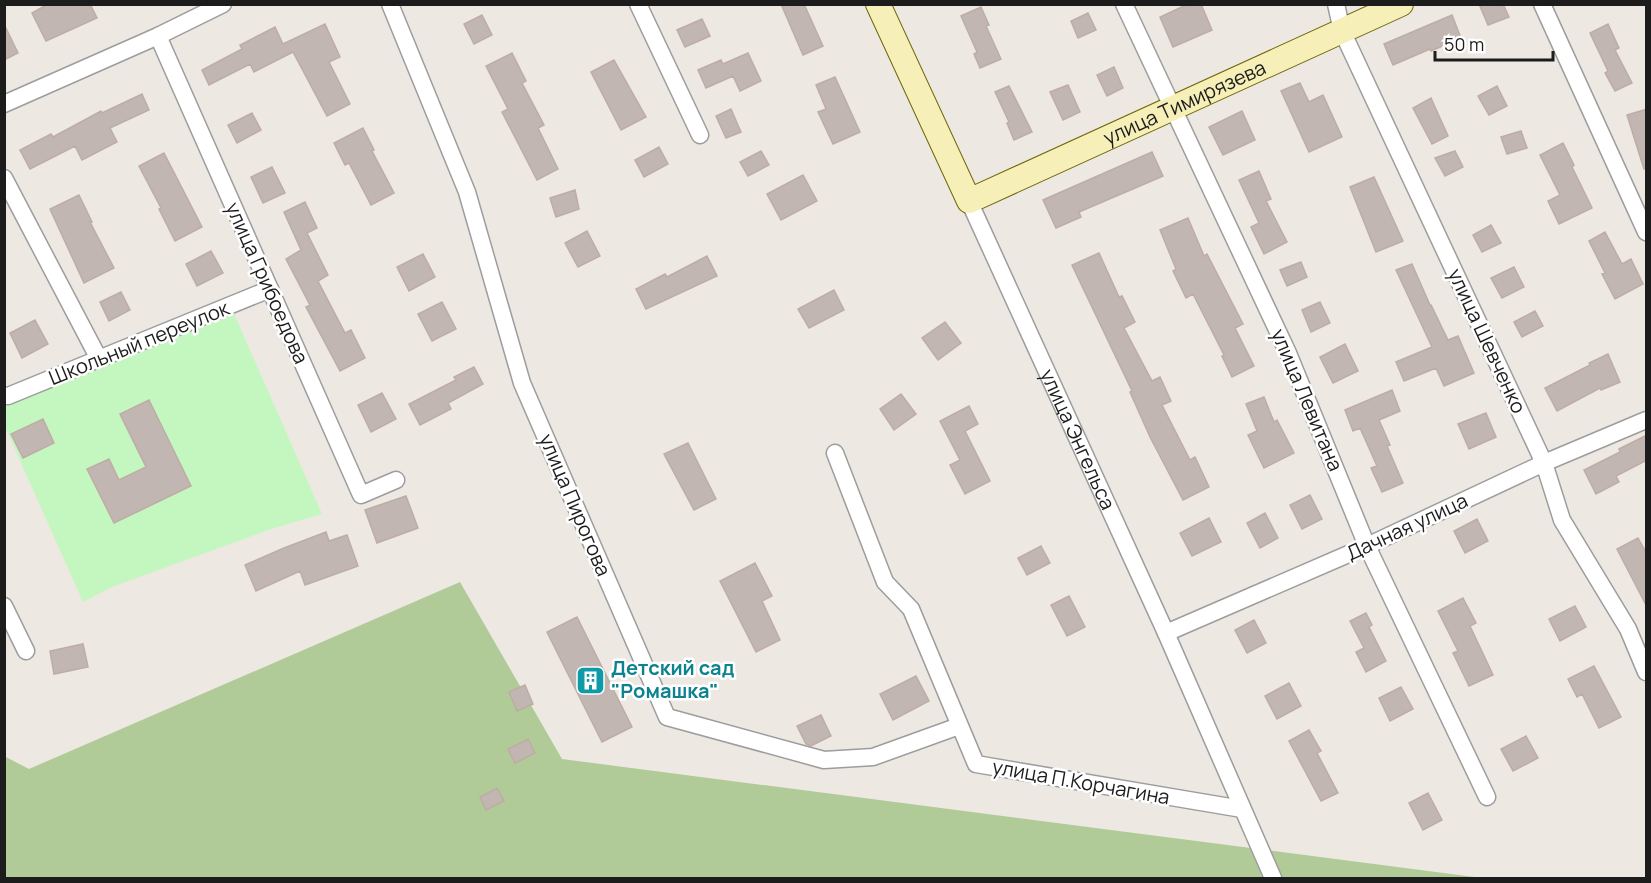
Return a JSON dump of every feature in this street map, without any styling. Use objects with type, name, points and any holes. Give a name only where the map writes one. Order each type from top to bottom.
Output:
[{"type":"street","points":[[4,104],[158,36],[223,4]]},
{"type":"street","name":"улица Пирогова","points":[[390,4],[467,192],[522,383],[667,717],[824,760],[873,758],[959,726]]},
{"type":"street","points":[[638,4],[700,135]]},
{"type":"street","name":"улица Энгельса","points":[[878,4],[1166,633],[1273,879]]},
{"type":"street","name":"улица Левитана","points":[[1124,4],[1171,109],[1288,353],[1367,546],[1487,797]]},
{"type":"street","name":"улица Шевченко","points":[[1336,4],[1342,31],[1544,463],[1562,520],[1628,629],[1647,672]]},
{"type":"street","name":"улица Тимирязева","points":[[969,201],[1401,4]]},
{"type":"street","points":[[1542,4],[1647,232]]},
{"type":"street","name":"улица Грибоедова","points":[[158,36],[361,495],[396,480]]},
{"type":"street","points":[[4,178],[99,358]]},
{"type":"street","name":"Школьный переулок","points":[[8,396],[270,289]]},
{"type":"street","name":"Дачная улица","points":[[1166,633],[1367,546],[1544,463],[1647,420]]},
{"type":"street","name":"улица П.Корчагина","points":[[835,453],[885,582],[911,609],[976,764],[1242,809]]},
{"type":"street","points":[[4,606],[27,651]]},
{"type":"green space","points":[[232,309],[322,514],[271,529],[112,587],[83,602],[5,427],[4,402]]},
{"type":"green space","points":[[460,582],[562,759],[1482,878],[5,878],[4,756],[29,769]]},
{"type":"building","points":[[48,4],[90,4],[97,18],[46,41],[32,13]]},
{"type":"building","points":[[781,4],[804,4],[823,46],[803,55]]},
{"type":"building","points":[[1188,4],[1201,4],[1212,30],[1173,47],[1160,17]]},
{"type":"building","points":[[1479,4],[1503,4],[1509,17],[1488,25]]},
{"type":"building","points":[[981,7],[989,25],[986,26],[1001,59],[980,68],[974,54],[977,52],[961,16]]},
{"type":"building","points":[[1088,13],[1096,30],[1078,38],[1071,21]]},
{"type":"building","points":[[482,15],[492,35],[474,44],[464,24]]},
{"type":"building","points":[[1452,15],[1461,38],[1393,65],[1384,44]]},
{"type":"building","points":[[702,19],[710,36],[685,47],[677,30]]},
{"type":"building","points":[[4,24],[18,53],[4,60]]},
{"type":"building","points":[[325,24],[340,57],[329,62],[350,104],[327,116],[293,52],[254,72],[250,64],[209,85],[202,70],[242,49],[240,45],[275,27],[283,44]]},
{"type":"building","points":[[1608,24],[1619,48],[1615,50],[1632,83],[1615,91],[1605,73],[1608,71],[1590,33]]},
{"type":"building","points":[[512,53],[526,81],[522,83],[544,125],[538,128],[558,169],[537,180],[502,112],[508,109],[486,66]]},
{"type":"building","points":[[748,53],[761,81],[740,91],[733,76],[706,88],[698,70],[721,60],[723,64]]},
{"type":"building","points":[[614,60],[646,117],[621,130],[591,72]]},
{"type":"building","points":[[1114,67],[1123,88],[1107,96],[1097,75]]},
{"type":"building","points":[[835,77],[860,132],[833,144],[818,112],[826,109],[816,85]]},
{"type":"building","points":[[1300,83],[1309,102],[1323,95],[1342,137],[1309,152],[1281,91]]},
{"type":"building","points":[[1068,85],[1080,112],[1063,120],[1050,92]]},
{"type":"building","points":[[1009,86],[1032,132],[1014,140],[1007,123],[1009,122],[995,92]]},
{"type":"building","points":[[1497,86],[1507,106],[1489,115],[1478,96]]},
{"type":"building","points":[[142,94],[149,110],[110,128],[117,142],[82,160],[75,146],[30,169],[20,150],[51,134],[53,137],[101,111],[102,113]]},
{"type":"building","points":[[1431,98],[1448,136],[1432,144],[1413,108]]},
{"type":"building","points":[[731,109],[741,132],[726,138],[716,116]]},
{"type":"building","points":[[1647,109],[1647,168],[1644,169],[1627,115]]},
{"type":"building","points":[[1242,111],[1255,140],[1223,155],[1209,127]]},
{"type":"building","points":[[252,113],[261,130],[237,143],[228,125]]},
{"type":"building","points":[[363,128],[394,193],[371,205],[349,163],[345,165],[334,143]]},
{"type":"building","points":[[1521,131],[1527,148],[1507,154],[1501,137]]},
{"type":"building","points":[[1563,143],[1592,208],[1559,224],[1548,201],[1560,195],[1540,155]]},
{"type":"building","points":[[659,147],[668,164],[644,177],[635,160]]},
{"type":"building","points":[[761,151],[769,165],[748,176],[740,162]]},
{"type":"building","points":[[1455,151],[1463,167],[1445,176],[1435,158]]},
{"type":"building","points":[[1152,152],[1163,176],[1079,212],[1081,217],[1056,228],[1043,200]]},
{"type":"building","points":[[164,153],[202,227],[175,241],[139,166]]},
{"type":"building","points":[[272,167],[285,193],[263,203],[251,177]]},
{"type":"building","points":[[1259,171],[1271,199],[1266,201],[1287,242],[1264,254],[1251,227],[1259,223],[1239,180]]},
{"type":"building","points":[[803,175],[817,201],[781,220],[767,194]]},
{"type":"building","points":[[1374,177],[1403,241],[1376,252],[1350,187]]},
{"type":"building","points":[[575,190],[579,209],[556,217],[550,198]]},
{"type":"building","points":[[79,195],[114,268],[84,283],[50,209]]},
{"type":"building","points":[[305,202],[317,228],[307,233],[328,275],[318,281],[345,333],[351,330],[365,358],[340,371],[306,307],[310,305],[286,259],[301,250],[284,212]]},
{"type":"building","points":[[1188,218],[1204,256],[1207,254],[1243,324],[1235,328],[1254,366],[1232,377],[1222,356],[1224,355],[1193,294],[1186,298],[1173,271],[1176,269],[1160,230]]},
{"type":"building","points":[[1491,225],[1501,243],[1482,252],[1473,235]]},
{"type":"building","points":[[587,231],[600,256],[578,267],[565,243]]},
{"type":"building","points":[[1605,232],[1622,264],[1631,259],[1643,284],[1615,299],[1589,241]]},
{"type":"building","points":[[211,251],[223,273],[197,286],[186,264]]},
{"type":"building","points":[[1099,253],[1119,297],[1122,296],[1135,322],[1124,328],[1152,381],[1160,377],[1171,401],[1162,405],[1190,460],[1195,457],[1209,487],[1183,500],[1150,437],[1130,392],[1132,391],[1072,265]]},
{"type":"building","points":[[423,254],[435,277],[409,291],[397,267]]},
{"type":"building","points":[[707,256],[717,276],[646,309],[636,289],[665,274],[667,277]]},
{"type":"building","points":[[1301,262],[1307,277],[1287,286],[1280,270]]},
{"type":"building","points":[[1412,264],[1448,340],[1458,336],[1474,373],[1444,386],[1436,368],[1404,381],[1396,362],[1432,347],[1396,270]]},
{"type":"building","points":[[1514,267],[1524,287],[1502,298],[1491,278]]},
{"type":"building","points":[[834,290],[844,310],[809,328],[798,309]]},
{"type":"building","points":[[121,292],[130,310],[109,321],[100,302]]},
{"type":"building","points":[[442,302],[456,329],[432,341],[418,314]]},
{"type":"building","points":[[1320,302],[1330,323],[1311,332],[1302,310]]},
{"type":"building","points":[[1535,311],[1543,326],[1522,337],[1514,322]]},
{"type":"building","points":[[35,320],[48,344],[22,358],[10,333]]},
{"type":"building","points":[[945,322],[961,343],[938,360],[922,338]]},
{"type":"building","points":[[1345,344],[1358,371],[1333,383],[1320,357]]},
{"type":"building","points":[[1608,354],[1620,382],[1601,390],[1600,388],[1557,411],[1545,388]]},
{"type":"building","points":[[474,367],[483,384],[448,403],[451,409],[420,425],[409,404],[456,380],[454,377]]},
{"type":"building","points":[[1392,390],[1400,411],[1379,420],[1403,483],[1382,492],[1371,468],[1377,466],[1360,428],[1353,431],[1345,410]]},
{"type":"building","points":[[382,393],[396,419],[371,432],[358,405]]},
{"type":"building","points":[[901,394],[916,414],[894,430],[880,409]]},
{"type":"building","points":[[1264,397],[1274,422],[1277,420],[1294,453],[1264,468],[1248,435],[1257,431],[1246,404]]},
{"type":"building","points":[[149,400],[191,486],[114,523],[87,469],[109,459],[119,480],[146,467],[120,414]]},
{"type":"building","points":[[969,406],[978,424],[965,431],[990,481],[965,494],[950,465],[960,460],[940,421]]},
{"type":"building","points":[[1486,413],[1496,437],[1469,449],[1458,424]]},
{"type":"building","points":[[43,419],[54,443],[23,458],[11,434]]},
{"type":"building","points":[[1647,435],[1647,460],[1616,476],[1619,482],[1596,494],[1584,470]]},
{"type":"building","points":[[688,443],[716,499],[694,510],[664,454]]},
{"type":"building","points":[[1310,495],[1322,519],[1302,529],[1290,505]]},
{"type":"building","points":[[406,496],[418,528],[377,543],[365,510]]},
{"type":"building","points":[[1265,513],[1278,538],[1260,548],[1247,523]]},
{"type":"building","points":[[1209,518],[1221,542],[1192,556],[1180,533]]},
{"type":"building","points":[[1477,519],[1488,541],[1465,553],[1454,531]]},
{"type":"building","points":[[326,532],[329,541],[347,535],[358,566],[305,585],[300,571],[256,591],[245,565]]},
{"type":"building","points":[[1638,538],[1647,554],[1647,607],[1617,549]]},
{"type":"building","points":[[1041,546],[1050,563],[1027,575],[1018,558]]},
{"type":"building","points":[[755,563],[772,596],[762,601],[780,640],[756,652],[720,581]]},
{"type":"building","points":[[1069,596],[1085,627],[1067,636],[1051,605]]},
{"type":"building","points":[[1463,598],[1476,623],[1470,626],[1493,675],[1469,686],[1453,653],[1458,651],[1438,611]]},
{"type":"building","points":[[1575,606],[1586,627],[1560,641],[1549,619]]},
{"type":"building","points":[[1366,613],[1372,625],[1369,627],[1386,661],[1366,672],[1356,652],[1364,648],[1350,621]]},
{"type":"building","name":"Детский сад \"Ромашка\"","points":[[577,617],[632,727],[602,742],[547,632]]},
{"type":"building","points":[[1254,620],[1266,643],[1247,653],[1235,630]]},
{"type":"building","points":[[83,644],[88,667],[54,674],[50,651]]},
{"type":"building","points":[[1594,666],[1621,717],[1599,728],[1582,694],[1577,697],[1568,679]]},
{"type":"building","points":[[916,676],[929,701],[893,720],[880,694]]},
{"type":"building","points":[[1289,683],[1301,706],[1277,719],[1265,696]]},
{"type":"building","points":[[525,685],[533,704],[517,711],[509,692]]},
{"type":"building","points":[[1401,687],[1413,709],[1390,721],[1379,698]]},
{"type":"building","points":[[821,715],[831,736],[811,746],[806,744],[797,726]]},
{"type":"building","points":[[1309,730],[1321,751],[1317,753],[1338,793],[1321,801],[1289,741]]},
{"type":"building","points":[[1526,736],[1538,758],[1513,771],[1501,749]]},
{"type":"building","points":[[528,739],[535,753],[515,763],[508,749]]},
{"type":"building","points":[[497,788],[504,801],[486,810],[480,797]]},
{"type":"building","points":[[1428,793],[1442,820],[1423,830],[1409,803]]},
{"type":"place","name":"Детский сад \"Ромашка\"","points":[[590,680]]}]
